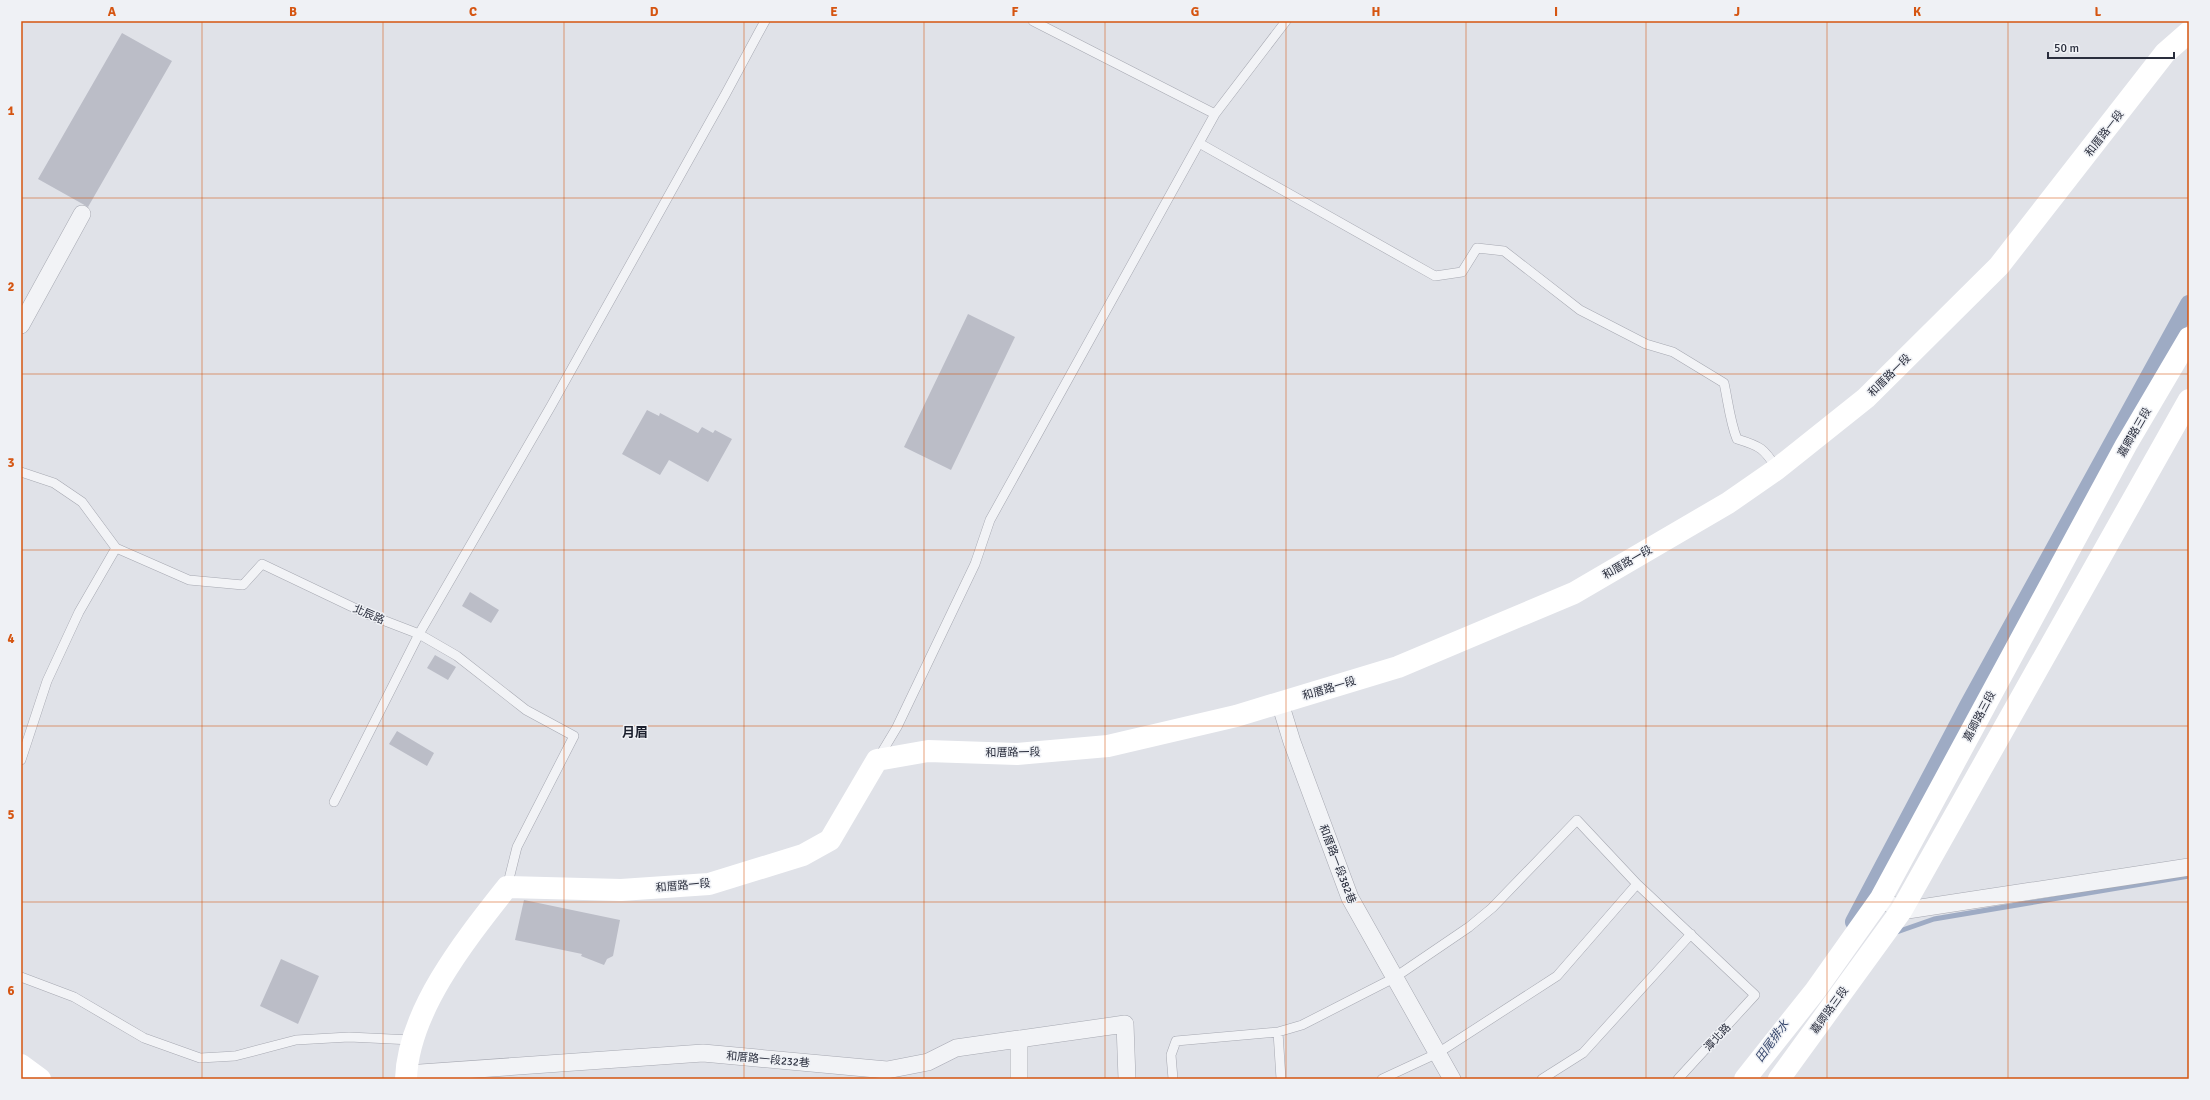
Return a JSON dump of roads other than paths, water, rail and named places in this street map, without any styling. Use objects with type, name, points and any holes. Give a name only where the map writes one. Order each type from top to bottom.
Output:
[{"type":"street","name":"和厝路一段","points":[[507,887],[621,890],[709,884],[803,856],[830,840],[877,760],[928,751],[1017,754],[1108,746],[1280,703],[1398,667],[1574,593],[1728,503],[1777,469],[1866,398],[1999,266],[2165,53],[2189,32]]},
{"type":"street","points":[[21,325],[82,214]]},
{"type":"street","name":"嘉卿路三段","points":[[1745,1079],[1815,991],[1881,898],[2126,445],[2189,338]]},
{"type":"street","name":"嘉卿路三段","points":[[1779,1079],[1901,911],[2189,400]]},
{"type":"street","name":"和厝路一段382巷","points":[[1280,703],[1350,898],[1452,1079]]},
{"type":"street","points":[[1881,898],[1901,911],[2189,867]]},
{"type":"street","points":[[406,1077],[412,1040],[436,988],[468,936],[507,887]]},
{"type":"street","name":"和厝路一段232巷","points":[[406,1077],[703,1053],[887,1075],[928,1062],[956,1048],[1125,1024],[1127,1079]]},
{"type":"street","points":[[1019,1039],[1019,1079]]},
{"type":"street","points":[[21,1065],[40,1079]]},
{"type":"lane","points":[[334,802],[419,634],[552,406],[722,102],[765,21]]},
{"type":"lane","points":[[1033,21],[1214,114]]},
{"type":"lane","points":[[877,760],[897,727],[975,564],[990,520],[1214,114],[1286,21]]},
{"type":"lane","points":[[1198,143],[1435,276],[1462,272],[1477,248],[1504,251],[1580,310],[1646,344],[1673,352],[1724,383],[1733,419],[1733,428],[1737,439],[1754,444],[1766,452],[1777,469]]},
{"type":"lane","name":"北辰路","points":[[21,472],[54,483],[82,502],[116,548],[189,580],[242,585],[262,564],[367,614],[419,634],[457,656],[526,710],[574,736],[517,847],[507,887]]},
{"type":"lane","points":[[21,760],[47,681],[79,612],[116,548]]},
{"type":"lane","points":[[1173,1079],[1171,1056],[1176,1041],[1278,1032],[1302,1025],[1394,978],[1469,927],[1492,908],[1577,820],[1637,884],[1692,934],[1583,1053],[1542,1079]]},
{"type":"lane","points":[[1382,1079],[1438,1053],[1557,976],[1637,884]]},
{"type":"lane","name":"潭北路","points":[[1678,1079],[1755,994],[1692,934]]},
{"type":"lane","points":[[21,977],[74,997],[144,1038],[200,1058],[235,1056],[296,1040],[349,1037],[412,1040]]},
{"type":"lane","points":[[1278,1032],[1281,1079]]},
{"type":"waterway","points":[[1854,922],[1968,706],[2189,304]]},
{"type":"waterway","points":[[1894,933],[1934,919],[2189,876]]},
{"type":"district","name":"月眉","points":[[635,732]]},
{"type":"water label","name":"田尾排水","points":[[1772,1041]]}]
